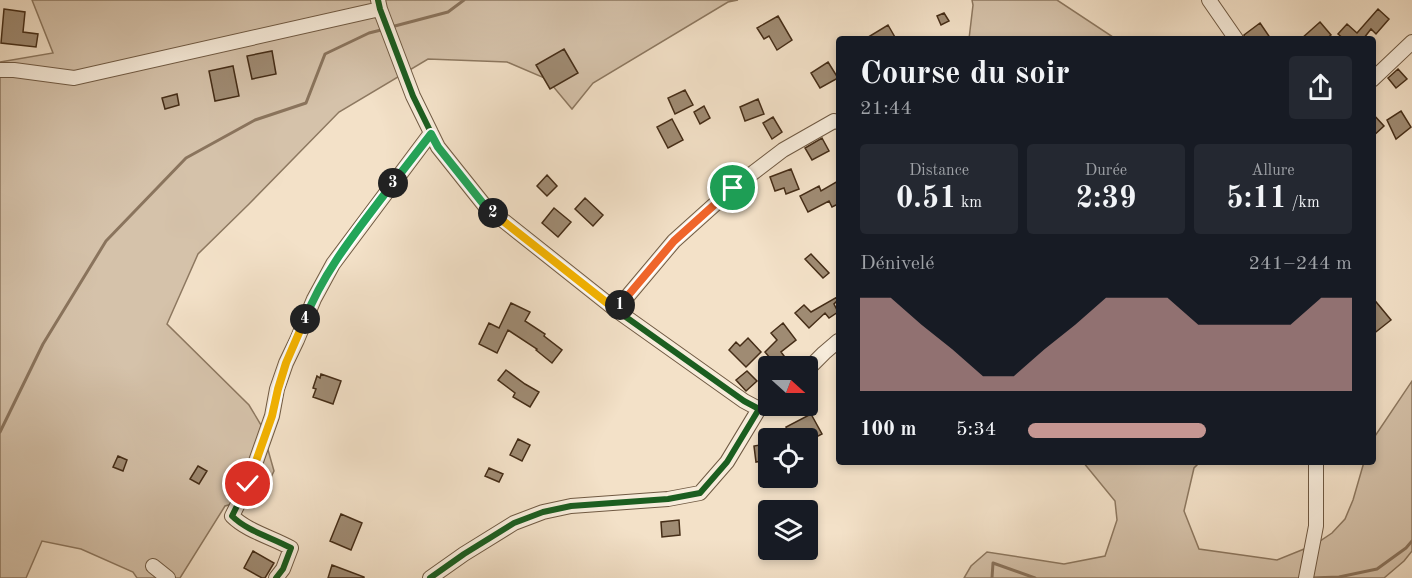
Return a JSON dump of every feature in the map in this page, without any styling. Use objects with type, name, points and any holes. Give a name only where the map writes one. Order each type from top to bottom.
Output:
[{"type":"street","points":[[1209,0],[1234,36]]},
{"type":"street","points":[[0,70],[74,78],[379,4],[413,96],[431,134],[438,147],[485,206],[616,310],[744,401],[758,405]]},
{"type":"street","points":[[1376,76],[1412,42]]},
{"type":"street","points":[[616,310],[674,241],[733,188],[783,150],[836,122]]},
{"type":"street","points":[[276,578],[283,569],[291,548],[237,521],[232,516],[248,484],[272,416],[286,363],[314,299],[333,264],[431,134]]},
{"type":"street","points":[[818,359],[836,343]]},
{"type":"street","points":[[430,578],[464,554],[514,524],[543,512],[571,506],[668,499],[700,493],[727,462],[758,416]]},
{"type":"street","points":[[1306,578],[1316,526],[1316,465]]},
{"type":"street","points":[[153,566],[168,578]]},
{"type":"shaded area","points":[[32,0],[738,0],[728,2],[593,83],[572,109],[547,79],[507,62],[428,59],[339,112],[198,254],[167,324],[249,405],[261,425],[274,471],[262,496],[225,506],[180,578],[137,578],[133,572],[81,549],[42,541],[26,578],[0,578],[0,62],[53,53]]},
{"type":"shaded area","points":[[972,0],[1057,0],[1111,36],[969,36]]},
{"type":"shaded area","points":[[1412,381],[1412,551],[1384,578],[964,578],[971,566],[987,552],[1064,564],[1105,556],[1117,520],[1115,501],[1085,465],[1197,465],[1194,468],[1184,511],[1199,549],[1277,560],[1314,545],[1332,533],[1345,519],[1363,465],[1376,465],[1376,435]]},
{"type":"building","points":[[4,9],[25,12],[23,32],[38,34],[36,47],[1,43]]},
{"type":"building","points":[[1378,9],[1389,19],[1376,34],[1371,29],[1366,36],[1340,36],[1338,34],[1347,24],[1357,33]]},
{"type":"building","points":[[944,13],[949,21],[941,25],[937,16]]},
{"type":"building","points":[[778,16],[792,40],[777,50],[769,36],[764,39],[757,28]]},
{"type":"building","points":[[1320,22],[1331,35],[1330,36],[1304,36]]},
{"type":"building","points":[[1260,23],[1269,36],[1244,36]]},
{"type":"building","points":[[888,25],[894,36],[870,36]]},
{"type":"building","points":[[564,49],[578,73],[550,89],[536,65]]},
{"type":"building","points":[[272,51],[276,74],[252,79],[247,56]]},
{"type":"building","points":[[828,62],[836,75],[836,79],[820,88],[811,73]]},
{"type":"building","points":[[233,66],[239,96],[215,101],[209,71]]},
{"type":"building","points":[[1398,69],[1407,79],[1396,88],[1388,78]]},
{"type":"building","points":[[685,90],[693,105],[675,114],[668,98]]},
{"type":"building","points":[[177,94],[179,105],[165,109],[162,98]]},
{"type":"building","points":[[758,99],[764,114],[745,121],[740,107]]},
{"type":"building","points":[[704,106],[710,118],[700,124],[694,112]]},
{"type":"building","points":[[1401,111],[1411,127],[1396,139],[1387,120]]},
{"type":"building","points":[[773,117],[782,132],[772,139],[763,123]]},
{"type":"building","points":[[1376,117],[1384,126],[1376,133]]},
{"type":"building","points":[[672,119],[683,140],[668,148],[657,127]]},
{"type":"building","points":[[822,138],[829,151],[812,160],[805,148]]},
{"type":"building","points":[[791,169],[799,189],[786,194],[784,188],[775,191],[770,177]]},
{"type":"building","points":[[547,175],[557,186],[547,196],[537,186]]},
{"type":"building","points":[[836,182],[836,205],[832,207],[829,201],[808,212],[800,196],[819,186],[821,191]]},
{"type":"building","points":[[585,198],[603,215],[593,226],[575,209]]},
{"type":"building","points":[[554,208],[571,222],[558,237],[542,223]]},
{"type":"building","points":[[811,254],[829,273],[823,278],[805,259]]},
{"type":"building","points":[[836,298],[834,304],[836,313],[829,318],[825,313],[809,328],[795,313],[804,305],[811,312]]},
{"type":"building","points":[[1376,302],[1391,320],[1376,332]]},
{"type":"building","points":[[511,303],[530,312],[525,321],[545,334],[544,336],[562,350],[552,363],[537,349],[508,330],[497,353],[479,344],[489,323],[499,328]]},
{"type":"building","points":[[783,323],[796,340],[781,352],[784,356],[768,356],[765,352],[777,340],[771,333]]},
{"type":"building","points":[[748,338],[761,352],[746,367],[729,350],[736,342],[740,346]]},
{"type":"building","points":[[506,370],[539,392],[530,407],[513,397],[515,393],[498,380]]},
{"type":"building","points":[[747,371],[757,381],[746,391],[736,380]]},
{"type":"building","points":[[321,374],[341,381],[333,404],[313,397],[317,376],[320,378]]},
{"type":"building","points":[[807,416],[812,416],[822,434],[818,436],[818,428],[786,427]]},
{"type":"building","points":[[518,439],[530,445],[522,461],[510,455]]},
{"type":"building","points":[[758,445],[758,462],[756,462],[754,446]]},
{"type":"building","points":[[118,456],[127,460],[123,471],[113,467]]},
{"type":"building","points":[[198,466],[207,471],[199,484],[190,479]]},
{"type":"building","points":[[489,468],[503,474],[499,482],[485,476]]},
{"type":"building","points":[[341,514],[362,523],[351,550],[330,541]]},
{"type":"building","points":[[679,520],[680,535],[662,537],[661,522]]},
{"type":"building","points":[[253,551],[274,563],[265,578],[244,568]]},
{"type":"building","points":[[332,565],[364,577],[364,578],[328,578]]},
{"type":"waterway","points":[[391,27],[448,12],[464,0]]},
{"type":"waterway","points":[[0,432],[43,344],[106,241],[186,158],[255,120],[306,103],[325,54],[369,33],[385,29]]},
{"type":"waterway","points":[[1311,578],[1339,577],[1377,569],[1412,541]]},
{"type":"waterway","points":[[992,578],[993,563],[1035,578]]},
{"type":"cycle path","points":[[378,0],[413,96],[438,147],[485,206],[616,310],[744,401],[758,408]]},
{"type":"cycle path","points":[[276,578],[283,569],[291,548],[252,530],[232,516],[248,484],[272,416],[277,389],[286,363],[314,299],[333,264],[431,133]]},
{"type":"cycle path","points":[[430,578],[514,523],[543,512],[571,506],[668,499],[700,493],[727,462],[758,411]]},
{"type":"route","points":[[248,484],[272,416],[286,363],[314,299],[333,264],[431,134],[438,147],[485,206],[616,310],[674,241],[733,188]]}]
